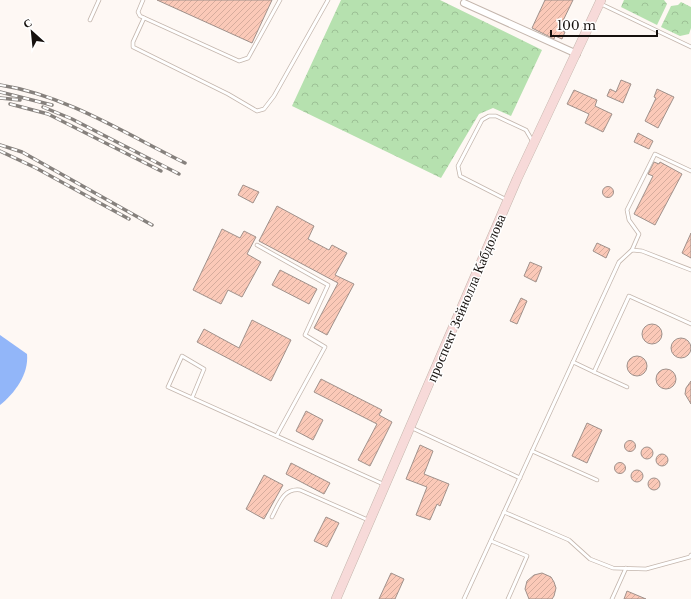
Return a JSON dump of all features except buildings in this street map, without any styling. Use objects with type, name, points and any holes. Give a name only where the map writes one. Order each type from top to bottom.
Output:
[{"type":"main road","name":"проспект Зейнолла Кабдолова","points":[[336,599],[508,201],[600,2]]},
{"type":"street","points":[[464,3],[577,54]]},
{"type":"lane","points":[[90,20],[99,0]]},
{"type":"lane","points":[[143,0],[138,12],[144,18],[239,61],[248,58],[280,0]]},
{"type":"lane","points":[[144,18],[133,42],[134,47],[228,94],[257,111],[264,109],[274,96],[328,0]]},
{"type":"lane","points":[[600,2],[691,47]]},
{"type":"lane","points":[[508,201],[460,176],[458,166],[482,120],[489,116],[496,116],[526,130],[534,144]]},
{"type":"lane","points":[[632,250],[639,234],[629,220],[627,210],[655,154],[691,171]]},
{"type":"lane","points":[[257,245],[328,285],[304,335],[325,347],[277,435]]},
{"type":"lane","points":[[464,599],[619,262],[625,254],[632,250],[642,250],[691,270]]},
{"type":"lane","points":[[594,372],[629,296],[691,324]]},
{"type":"lane","points":[[192,398],[204,369],[182,356],[168,387],[192,398],[277,435],[386,485]]},
{"type":"lane","points":[[573,362],[627,387]]},
{"type":"lane","points":[[411,427],[520,478]]},
{"type":"lane","points":[[532,451],[597,480]]},
{"type":"lane","points":[[272,517],[285,493],[291,489],[300,490],[371,521]]},
{"type":"lane","points":[[504,512],[570,540],[590,559],[613,568],[646,569],[691,556]]},
{"type":"lane","points":[[491,541],[527,556],[508,599]]},
{"type":"lane","points":[[612,599],[626,568]]},
{"type":"green space","points":[[341,0],[440,0],[542,50],[511,116],[493,108],[479,114],[441,178],[292,106]]},
{"type":"green space","points":[[624,0],[664,0],[667,4],[657,25],[621,7]]},
{"type":"green space","points":[[681,2],[691,7],[691,28],[689,34],[680,36],[661,27],[671,6],[678,5]]},
{"type":"water","points":[[0,335],[27,354],[27,361],[26,369],[16,389],[0,405]]},
{"type":"railway","points":[[0,85],[24,90],[72,106],[185,163]]},
{"type":"railway","points":[[0,92],[52,105]]},
{"type":"railway","points":[[0,98],[20,100]]},
{"type":"railway","points":[[10,104],[48,114],[161,171]]},
{"type":"railway","points":[[43,107],[72,119],[179,174]]},
{"type":"railway","points":[[0,145],[22,152],[152,225]]},
{"type":"railway","points":[[0,151],[36,168],[129,219]]}]
